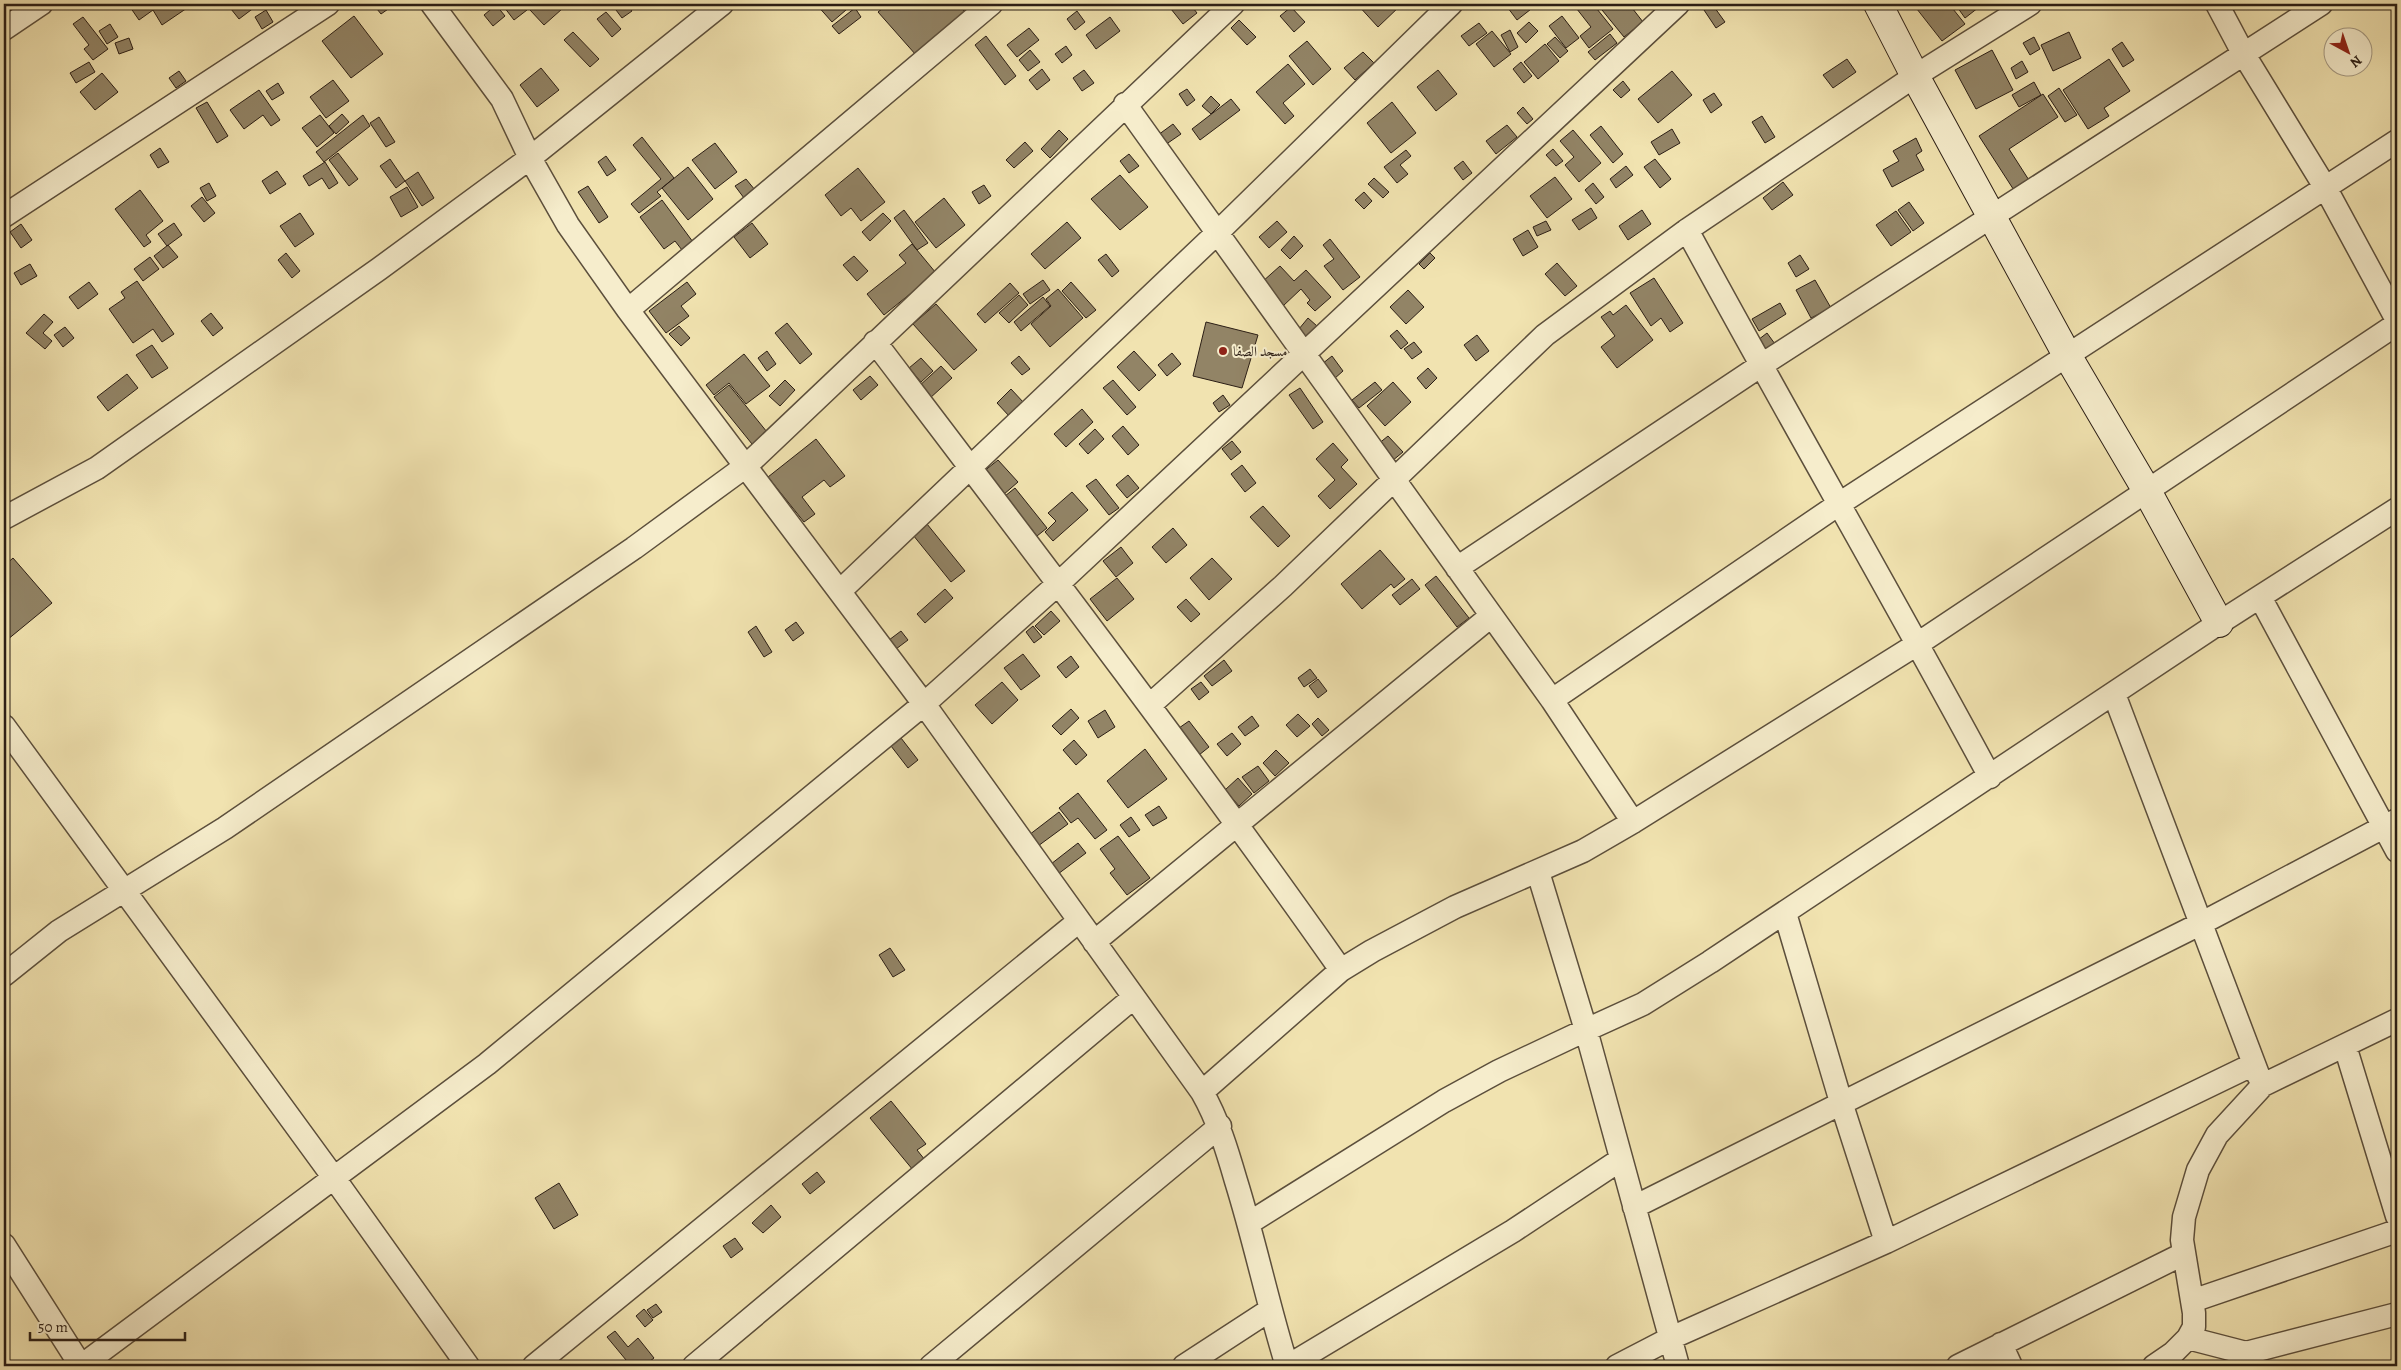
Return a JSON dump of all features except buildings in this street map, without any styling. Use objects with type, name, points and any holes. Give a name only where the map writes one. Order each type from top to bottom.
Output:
[{"type":"street","points":[[4,29],[41,4]]},
{"type":"street","points":[[4,216],[328,4]]},
{"type":"street","points":[[432,4],[502,99],[530,158],[568,225],[628,310],[924,704],[1202,1092],[1220,1126],[1249,1223],[1270,1310],[1288,1366],[1506,1236],[1620,1160]]},
{"type":"street","points":[[628,310],[992,4]]},
{"type":"street","points":[[4,975],[59,931],[225,828],[634,548],[746,466],[1232,4]]},
{"type":"street","points":[[840,591],[1217,233],[1451,4]]},
{"type":"street","points":[[1878,4],[1915,76],[2067,355],[2148,491],[2219,623]]},
{"type":"street","points":[[1150,706],[1283,586],[1545,335],[1687,230],[1915,76],[2030,4]]},
{"type":"street","points":[[1202,1092],[1341,970],[1372,951],[1456,907],[1583,851],[1633,822],[1919,643],[2397,322],[2325,187],[2243,53],[2217,4]]},
{"type":"street","points":[[1457,568],[1760,366],[2321,4]]},
{"type":"street","points":[[4,518],[97,468],[371,274],[530,158],[716,6]]},
{"type":"street","points":[[4,1245],[81,1366],[487,1064],[924,704],[1059,583],[1305,355],[1666,8]]},
{"type":"street","points":[[1125,104],[1552,700],[1633,822]]},
{"type":"street","points":[[1552,700],[1839,504],[2397,141]]},
{"type":"street","points":[[1687,230],[1760,366],[1919,643],[1990,776]]},
{"type":"street","points":[[876,342],[1059,583],[1238,824],[1341,970]]},
{"type":"street","points":[[1249,1223],[1444,1101],[1499,1070],[1643,1004],[1785,913],[2219,623],[2397,509]]},
{"type":"street","points":[[2260,597],[2391,823],[2397,851]]},
{"type":"street","points":[[1094,942],[1491,616]]},
{"type":"street","points":[[2114,694],[2200,924],[2263,1085]]},
{"type":"street","points":[[4,726],[334,1178],[468,1366]]},
{"type":"street","points":[[1634,1208],[1841,1102],[2200,924],[2391,823]]},
{"type":"street","points":[[1538,872],[1586,1030],[1620,1160],[1678,1366]]},
{"type":"street","points":[[1785,913],[1841,1102],[1886,1242]]},
{"type":"street","points":[[534,1366],[1079,921]]},
{"type":"street","points":[[694,1366],[1133,998]]},
{"type":"street","points":[[2154,1366],[2173,1353],[2188,1338],[2194,1327],[2192,1301],[2183,1254],[2184,1217],[2198,1170],[2217,1135],[2263,1085],[2397,1020]]},
{"type":"street","points":[[2345,1046],[2389,1163],[2397,1216]]},
{"type":"street","points":[[1617,1366],[1671,1338],[1886,1242],[2254,1064]]},
{"type":"street","points":[[938,1364],[1220,1126]]},
{"type":"street","points":[[2192,1301],[2397,1231]]},
{"type":"street","points":[[1958,1366],[2183,1254]]},
{"type":"street","points":[[1184,1366],[1270,1310]]},
{"type":"street","points":[[2188,1338],[2246,1353],[2397,1314]]},
{"type":"street","points":[[2001,1344],[2011,1366]]},
{"type":"place","name":"مسجد الصفا","points":[[1223,351]]}]
